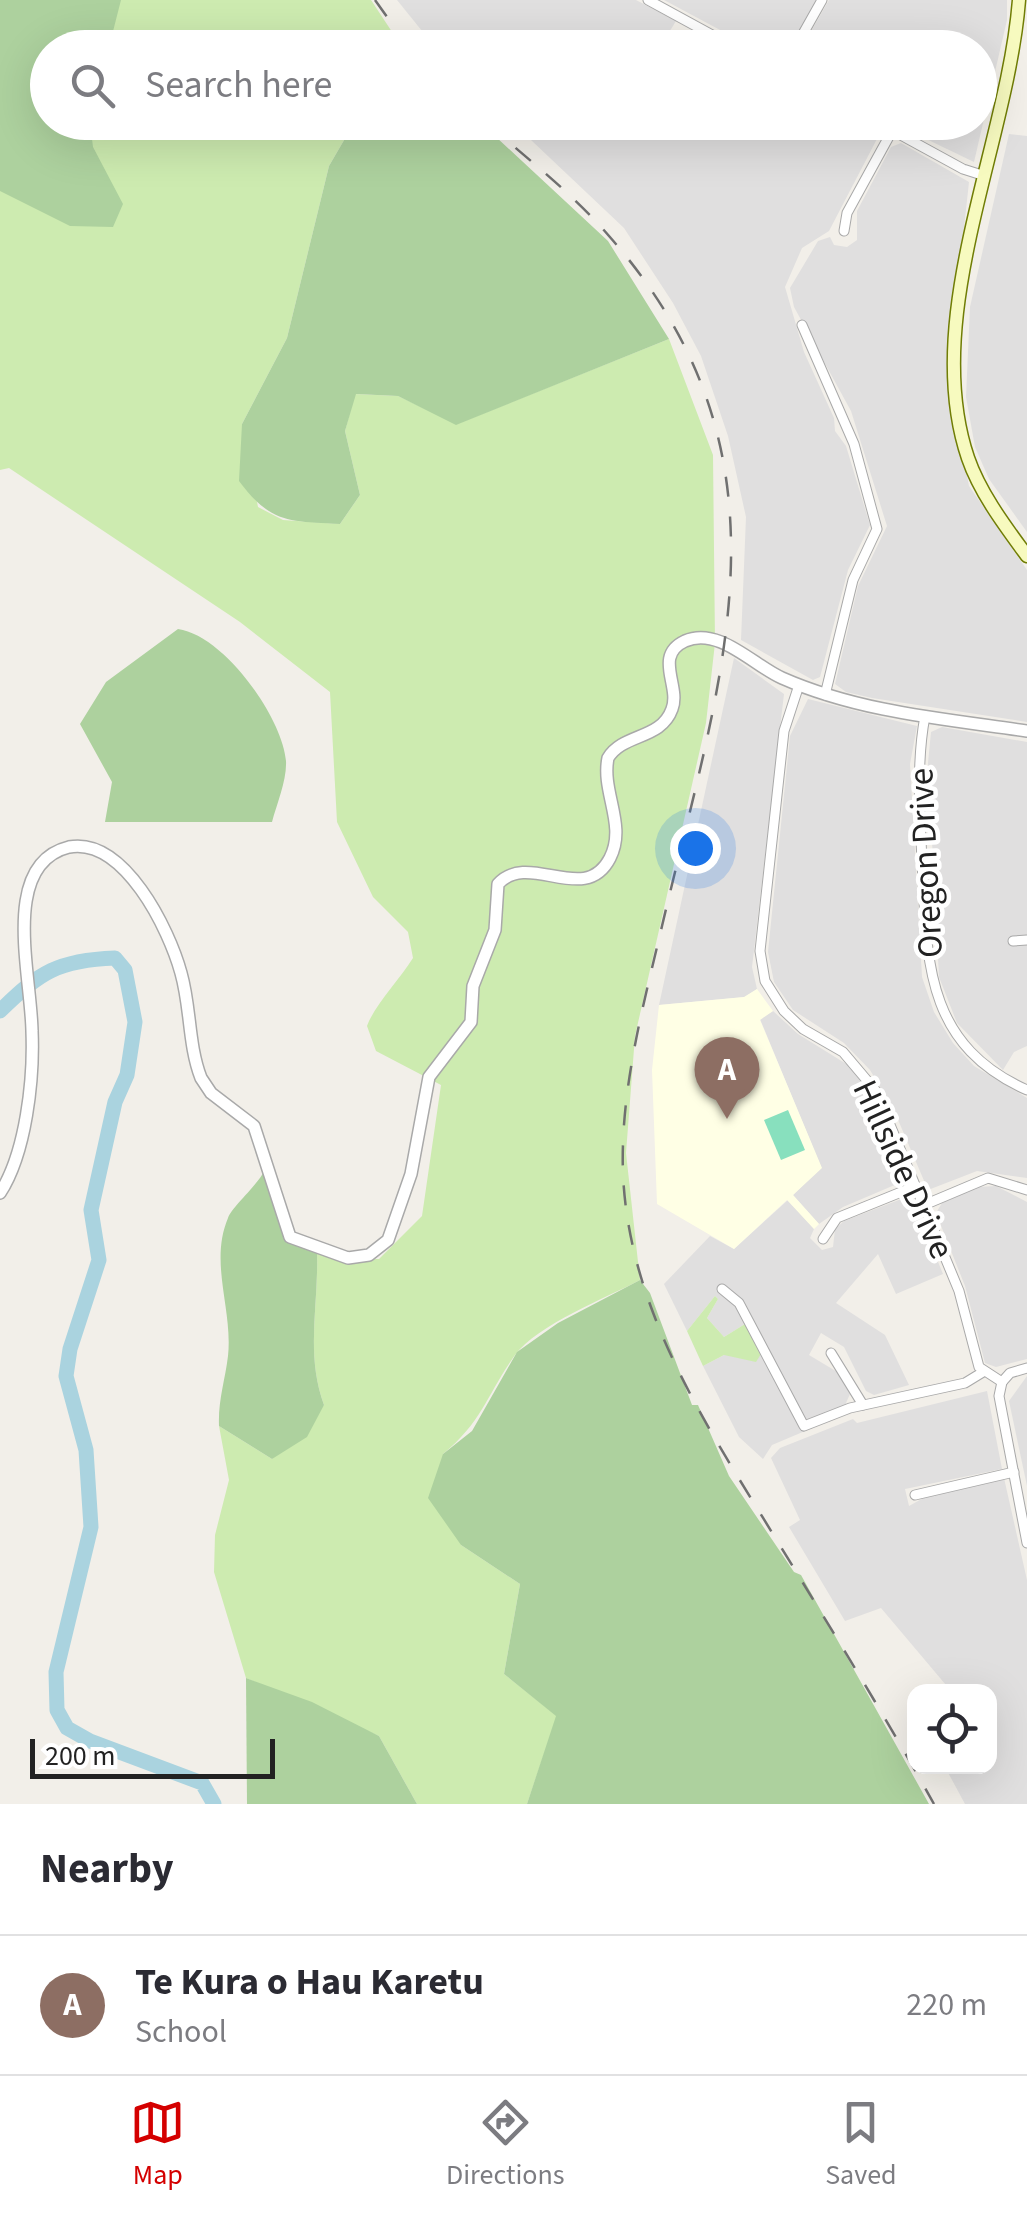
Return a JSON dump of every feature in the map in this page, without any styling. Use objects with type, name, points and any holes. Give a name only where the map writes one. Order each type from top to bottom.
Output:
[{"type":"main road","points":[[997,124],[1013,54],[1019,0]]},
{"type":"main road","points":[[993,140],[959,312],[957,401],[968,458],[982,489],[1027,556]]},
{"type":"street","points":[[648,0],[703,30]]},
{"type":"street","points":[[805,30],[822,0]]},
{"type":"street","points":[[844,231],[847,213],[887,140]]},
{"type":"street","points":[[911,140],[985,176]]},
{"type":"street","points":[[802,325],[856,450],[877,528],[854,580],[825,695]]},
{"type":"street","points":[[0,1193],[11,1168],[31,1088],[29,1001],[13,908],[20,884],[34,864],[57,850],[78,846],[103,851],[121,864],[176,958],[201,1078],[211,1093],[254,1126],[287,1232],[295,1240],[342,1256],[369,1255],[388,1240],[401,1208],[430,1077],[471,1022],[476,974],[495,930],[498,884],[516,872],[583,880],[608,862],[616,827],[608,758],[620,746],[659,728],[670,715],[674,697],[668,664],[674,650],[692,639],[716,642],[799,686],[825,695],[1027,732]]},
{"type":"street","name":"Hillside Drive","points":[[799,686],[781,757],[760,950],[762,972],[790,1018],[843,1052],[871,1083],[959,1291],[983,1372]]},
{"type":"street","name":"Oregon Drive","points":[[926,716],[919,766],[931,977],[956,1036],[986,1066],[1027,1090]]},
{"type":"street","points":[[1013,941],[1027,940]]},
{"type":"street","points":[[924,1205],[988,1178],[1026,1190]]},
{"type":"street","points":[[823,1239],[837,1218],[916,1186]]},
{"type":"street","points":[[722,1289],[739,1303],[804,1426],[863,1405],[965,1382],[983,1372],[1002,1382]]},
{"type":"street","points":[[830,1353],[863,1405]]},
{"type":"street","points":[[1027,1368],[1010,1372],[1002,1382],[999,1396],[1027,1543]]},
{"type":"street","points":[[915,1495],[1014,1472]]},
{"type":"shaded area","points":[[397,0],[636,0],[676,21],[670,30],[421,30]]},
{"type":"shaded area","points":[[664,0],[817,0],[801,30],[720,30]]},
{"type":"shaded area","points":[[829,0],[1007,0],[1007,20],[997,63],[997,30],[812,30]]},
{"type":"shaded area","points":[[1009,134],[1027,136],[1027,532],[989,479],[975,447],[966,397],[970,307]]},
{"type":"shaded area","points":[[531,140],[876,140],[829,231],[802,248],[785,287],[804,352],[834,418],[835,431],[846,446],[870,525],[848,570],[820,677],[813,680],[741,640],[746,517],[728,436],[701,356],[673,303],[624,228]]},
{"type":"shaded area","points":[[928,140],[979,140],[974,162]]},
{"type":"shaded area","points":[[901,143],[969,182],[948,375],[969,486],[1027,570],[1027,722],[872,698],[846,692],[835,684],[858,586],[887,526],[851,411],[794,307],[790,288],[818,241],[830,237],[834,245],[847,247],[857,240],[857,211],[891,147]]},
{"type":"shaded area","points":[[734,658],[784,694],[752,967],[757,989],[745,997],[659,1005]]},
{"type":"shaded area","points":[[808,699],[917,726],[910,764],[922,977],[934,1012],[953,1043],[974,1066],[1027,1098],[1027,1178],[977,1171],[928,1190],[893,1108],[870,1070],[844,1043],[793,1010],[774,982],[768,952],[790,736]]},
{"type":"shaded area","points":[[942,727],[1027,742],[1027,935],[1009,938],[1010,946],[1027,945],[1027,1046],[1014,1052],[1003,1070],[957,1023],[939,977],[928,763],[931,732]]},
{"type":"shaded area","points":[[757,989],[773,1011],[760,1020],[822,1168],[793,1195],[819,1224],[814,1229],[787,1200],[734,1249],[657,1204],[652,1070],[659,1005],[744,997]]},
{"type":"shaded area","points":[[773,1011],[798,1034],[848,1065],[862,1083],[903,1174],[897,1184],[843,1207],[819,1224],[793,1195],[821,1167],[760,1019]]},
{"type":"shaded area","points":[[996,1186],[1027,1202],[1027,1359],[996,1367],[985,1363],[965,1286],[936,1213],[942,1203],[978,1187]]},
{"type":"shaded area","points":[[904,1198],[914,1203],[943,1274],[896,1294],[878,1254],[836,1303],[885,1335],[909,1385],[874,1395],[866,1391],[844,1347],[821,1333],[809,1355],[839,1373],[850,1394],[846,1403],[850,1412],[772,1445],[763,1459],[739,1437],[703,1366],[724,1355],[761,1354],[745,1324],[724,1337],[707,1318],[718,1299],[715,1296],[687,1331],[664,1284],[710,1236],[734,1249],[788,1200],[814,1229],[810,1238],[822,1250],[833,1247],[835,1229],[844,1221]]},
{"type":"shaded area","points":[[1027,1376],[1027,1486],[1009,1401]]},
{"type":"shaded area","points":[[987,1391],[1002,1469],[905,1489],[909,1506],[927,1496],[1004,1478],[1027,1580],[1027,1804],[965,1804],[949,1774],[997,1774],[997,1684],[945,1684],[881,1608],[845,1621],[789,1527],[800,1520],[771,1458],[780,1448],[853,1419],[857,1423]]},
{"type":"green space","points":[[0,0],[371,0],[391,30],[30,30],[30,140],[344,140],[329,166],[287,338],[242,424],[258,507],[283,520],[340,524],[360,495],[345,431],[355,394],[398,396],[457,424],[669,339],[713,455],[715,643],[706,723],[635,1036],[626,1153],[640,1280],[555,1323],[525,1344],[476,1418],[443,1454],[461,1545],[520,1584],[504,1674],[557,1716],[527,1804],[417,1804],[379,1736],[246,1678],[214,1572],[215,1535],[229,1480],[219,1426],[272,1459],[324,1405],[314,1348],[317,1251],[331,1259],[379,1259],[422,1216],[441,1085],[376,1051],[367,1026],[413,958],[408,932],[373,897],[337,822],[330,692],[240,622],[9,468],[0,470]]},
{"type":"green space","points":[[0,0],[121,0],[113,30],[30,30],[30,140],[92,140],[123,204],[113,227],[70,226],[0,191]]},
{"type":"green space","points":[[344,140],[499,140],[608,241],[669,339],[456,425],[398,396],[356,394],[345,431],[360,495],[340,524],[294,520],[272,513],[239,481],[242,424],[287,338],[329,166]]},
{"type":"green space","points":[[178,629],[213,646],[231,662],[274,722],[286,768],[272,822],[105,822],[112,782],[80,724],[106,682]]},
{"type":"green space","points":[[788,1110],[805,1150],[781,1160],[764,1120]]},
{"type":"green space","points":[[265,1170],[288,1233],[317,1251],[314,1348],[324,1405],[307,1437],[272,1459],[219,1426],[229,1338],[221,1269],[223,1235],[230,1213]]},
{"type":"green space","points":[[640,1280],[650,1293],[692,1405],[698,1405],[729,1476],[794,1572],[801,1575],[907,1765],[907,1774],[912,1774],[929,1804],[527,1804],[556,1716],[504,1674],[520,1584],[461,1545],[428,1498],[443,1454],[472,1431],[517,1352],[558,1323]]},
{"type":"green space","points":[[715,1296],[718,1299],[707,1318],[724,1337],[745,1324],[761,1354],[756,1362],[724,1355],[703,1366],[687,1331]]},
{"type":"green space","points":[[246,1678],[312,1702],[379,1736],[417,1804],[247,1804]]},
{"type":"waterway","points":[[0,1011],[39,978],[64,965],[115,958],[125,970],[135,1022],[127,1075],[115,1102],[91,1210],[99,1260],[70,1349],[66,1376],[86,1450],[91,1527],[56,1672],[57,1710],[67,1728],[90,1741],[202,1783],[214,1804]]},
{"type":"railway","points":[[375,0],[396,30]]},
{"type":"railway","points":[[506,140],[609,236],[670,319],[708,402],[727,485],[731,570],[723,655],[641,1018],[625,1111],[623,1174],[628,1224],[640,1273],[656,1320],[699,1410],[934,1804]]},
{"type":"place","name":"Te Kura o Hau Karetu","points":[[727,1119]]}]
